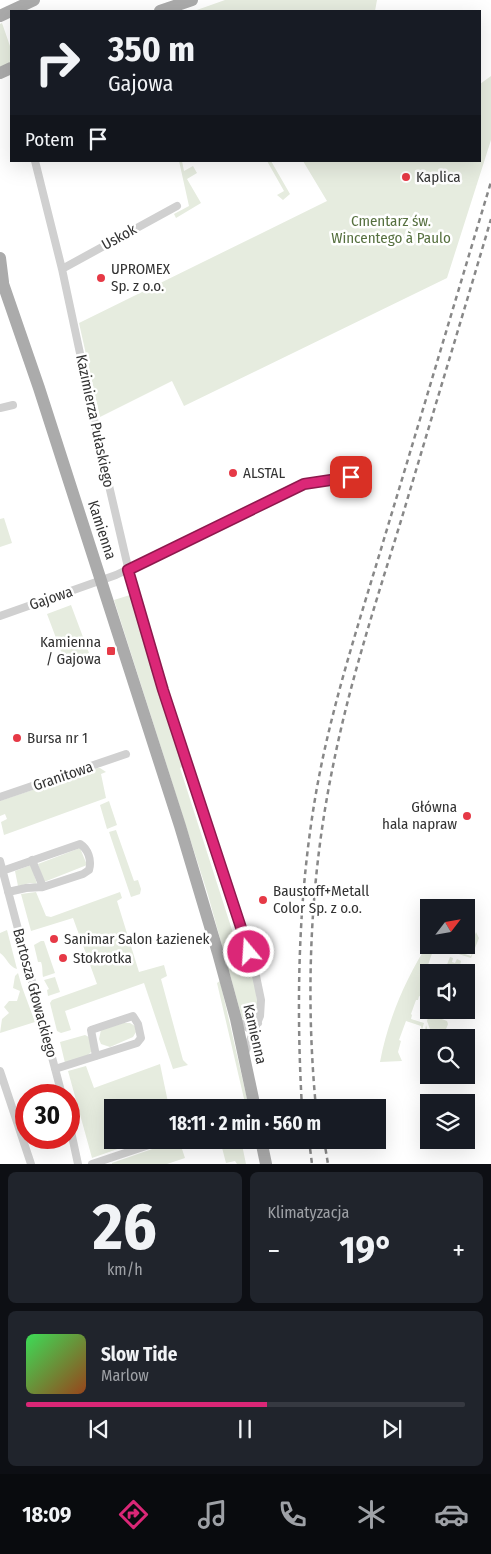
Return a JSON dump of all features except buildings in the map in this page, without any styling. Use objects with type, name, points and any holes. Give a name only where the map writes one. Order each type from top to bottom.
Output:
[{"type":"main road","points":[[13,10],[34,0]]},
{"type":"main road","points":[[163,10],[192,0]]},
{"type":"main road","name":"Kamienna","points":[[0,258],[2,279],[101,581],[207,917],[236,1019],[253,1099]]},
{"type":"main road","points":[[263,1149],[266,1164]]},
{"type":"street","name":"Kazimierza Pułaskiego","points":[[35,162],[62,268],[128,570],[163,690],[255,971],[261,1008],[258,1022],[244,1055]]},
{"type":"street","name":"Uskok","points":[[62,268],[177,206]]},
{"type":"street","points":[[0,408],[13,404]]},
{"type":"street","points":[[128,570],[304,484],[351,477]]},
{"type":"street","name":"Gajowa","points":[[0,616],[128,570]]},
{"type":"street","name":"Granitowa","points":[[0,797],[126,754]]},
{"type":"street","points":[[2,871],[80,844],[85,847],[89,855],[91,863],[89,870],[43,887],[8,892]]},
{"type":"street","points":[[32,860],[43,887]]},
{"type":"street","name":"Bartosza Głowackiego","points":[[0,861],[59,1084]]},
{"type":"street","points":[[55,1069],[96,1056],[137,1043],[141,1038],[138,1024],[133,1016],[91,1030],[96,1056]]},
{"type":"street","points":[[236,1019],[248,1028],[258,1022]]},
{"type":"street","points":[[0,1070],[31,1164]]},
{"type":"street","points":[[75,1149],[78,1164]]},
{"type":"street","points":[[92,1164],[137,1149]]},
{"type":"green space","points":[[225,0],[377,0],[375,10],[197,10]]},
{"type":"green space","points":[[2,23],[10,46],[10,63],[0,68],[0,24]]},
{"type":"green space","name":"Cmentarz św. Wincentego à Paulo","points":[[491,76],[491,140],[447,278],[184,406],[172,381],[100,417],[79,323],[327,201],[304,162],[481,162],[481,83]]},
{"type":"green space","points":[[179,162],[182,162],[184,171],[193,166],[197,173],[187,179],[201,203],[176,218],[174,214],[189,206]]},
{"type":"green space","points":[[268,162],[272,162],[290,194],[283,200],[277,195],[284,191]]},
{"type":"green space","points":[[4,518],[12,543],[0,547],[0,519]]},
{"type":"green space","points":[[130,595],[185,766],[180,768],[241,958],[247,957],[257,1000],[257,1009],[251,1022],[247,1022],[242,1018],[208,895],[114,600]]},
{"type":"green space","points":[[71,605],[89,653],[65,662],[47,614]]},
{"type":"green space","points":[[97,768],[106,772],[101,774],[106,798],[4,835],[1,822],[7,819],[5,814],[0,816],[0,801]]},
{"type":"green space","points":[[109,801],[117,825],[107,829],[100,805]]},
{"type":"green space","points":[[116,830],[134,881],[138,880],[141,889],[140,894],[131,897],[109,832]]},
{"type":"green space","points":[[80,848],[87,865],[44,882],[38,864]]},
{"type":"green space","points":[[31,865],[37,884],[30,883],[18,886],[15,871]]},
{"type":"green space","points":[[36,892],[46,916],[51,917],[120,892],[122,898],[117,901],[139,972],[164,965],[167,976],[161,979],[183,1060],[188,1065],[173,1069],[144,983],[65,1011],[71,1030],[61,1033],[57,1031],[50,1003],[52,1000],[97,984],[73,918],[31,931],[21,894]]},
{"type":"green space","points":[[7,930],[17,969],[0,953],[0,933]]},
{"type":"green space","points":[[476,932],[479,938],[475,948],[475,944]]},
{"type":"green space","points":[[44,941],[55,973],[43,977],[42,964],[38,962],[34,945]]},
{"type":"green space","points":[[422,954],[432,954],[428,964],[420,964],[420,996],[416,1000],[411,1014],[411,1019],[424,1023],[422,1029],[421,1026],[406,1021],[399,1040],[401,1041],[398,1052],[402,1061],[380,1062],[393,1015]]},
{"type":"green space","points":[[458,954],[465,954],[471,956],[473,954],[471,958]]},
{"type":"green space","points":[[450,957],[453,958],[452,962],[455,963],[457,959],[461,961],[460,964],[447,964]]},
{"type":"green space","points":[[18,973],[35,1022],[0,1033],[2,1019],[9,1013],[4,1007],[9,1001],[17,1001],[20,991],[13,988],[15,976]]},
{"type":"green space","points":[[55,977],[60,992],[48,996],[47,990],[49,989],[44,980]]},
{"type":"green space","points":[[220,981],[247,1099],[244,1099],[217,983]]},
{"type":"green space","points":[[428,1019],[442,1019],[447,1021],[448,1024],[446,1029],[430,1029]]},
{"type":"green space","points":[[123,1023],[130,1023],[135,1026],[136,1032],[133,1037],[110,1047],[101,1044],[99,1039],[101,1030]]},
{"type":"green space","points":[[85,1035],[89,1037],[92,1051],[86,1057],[65,1063],[60,1042]]},
{"type":"green space","points":[[160,1064],[167,1099],[104,1099],[104,1149],[118,1149],[92,1158],[80,1114],[80,1084],[72,1084],[68,1071],[86,1066],[94,1088]]},
{"type":"green space","points":[[153,1149],[182,1149],[185,1158],[167,1164],[112,1163]]},
{"type":"green space","points":[[222,1149],[243,1149],[246,1164],[237,1164],[235,1161],[226,1163]]},
{"type":"railway","points":[[302,1099],[299,990],[302,911],[310,832],[322,761],[355,634],[491,182]]},
{"type":"railway","points":[[315,1099],[311,1021],[312,934],[320,847],[334,761],[348,698],[491,219]]},
{"type":"railway","points":[[310,1149],[312,1164]]},
{"type":"railway","points":[[326,1149],[328,1164]]},
{"type":"place","name":"Kaplica","points":[[406,177]]},
{"type":"place","name":"UPROMEX Sp. z o.o.","points":[[101,278]]},
{"type":"place","name":"ALSTAL","points":[[233,473]]},
{"type":"place","name":"Kamienna / Gajowa","points":[[111,651]]},
{"type":"place","name":"Bursa nr 1","points":[[17,738]]},
{"type":"place","name":"Główna hala napraw","points":[[467,816]]},
{"type":"place","name":"Baustoff+Metall Color Sp. z o.o.","points":[[263,900]]},
{"type":"place","name":"Sanimar Salon Łazienek","points":[[54,939]]},
{"type":"place","name":"Stokrotka","points":[[63,958]]},
{"type":"route","points":[[249,952],[163,690],[128,570],[304,484],[351,477]]}]
